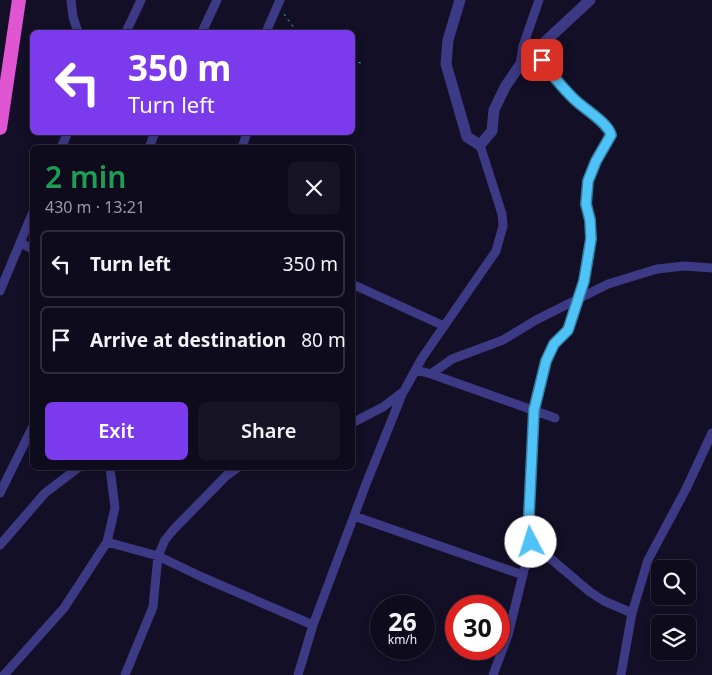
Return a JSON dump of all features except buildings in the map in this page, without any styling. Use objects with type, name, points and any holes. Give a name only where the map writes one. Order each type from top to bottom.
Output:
[{"type":"highway","points":[[0,128],[19,0]]},
{"type":"street","points":[[71,0],[70,6],[77,30]]},
{"type":"street","points":[[127,30],[141,0]]},
{"type":"street","points":[[203,30],[217,0]]},
{"type":"street","points":[[298,675],[313,625],[404,392],[444,326],[490,260],[502,234],[502,214],[480,145],[467,138],[446,64],[448,40],[460,0]]},
{"type":"street","points":[[520,65],[527,31],[539,0]]},
{"type":"street","points":[[480,145],[492,131],[494,110],[505,87],[520,65],[590,0]]},
{"type":"street","points":[[267,30],[279,3]]},
{"type":"street","points":[[493,675],[508,634],[531,542],[529,514],[534,410],[546,361],[554,344],[568,330],[576,300],[584,281],[591,239],[590,220],[586,204],[588,181],[596,161],[611,135],[607,126],[585,110],[562,88],[536,50]]},
{"type":"street","points":[[0,291],[30,219]]},
{"type":"street","points":[[21,243],[30,248]]},
{"type":"street","points":[[431,374],[452,359],[503,340],[536,320],[608,284],[657,269],[684,266],[712,268]]},
{"type":"street","points":[[355,285],[444,326]]},
{"type":"street","points":[[416,370],[554,418]]},
{"type":"street","points":[[355,421],[404,392]]},
{"type":"street","points":[[0,493],[30,432]]},
{"type":"street","points":[[621,675],[632,613],[648,560],[686,489],[712,433]]},
{"type":"street","points":[[0,545],[45,493],[75,470]]},
{"type":"street","points":[[4,675],[64,608],[107,542],[115,508],[110,470]]},
{"type":"street","points":[[125,675],[152,607],[158,556],[165,540],[226,476],[234,470]]},
{"type":"street","points":[[354,516],[523,574]]},
{"type":"street","points":[[107,542],[158,556],[313,625]]},
{"type":"street","points":[[531,542],[590,592],[604,601],[632,613]]},
{"type":"path","points":[[279,3],[296,30]]},
{"type":"path","points":[[355,62],[361,63]]},
{"type":"route","points":[[531,542],[529,514],[534,445],[534,410],[546,361],[554,344],[568,330],[576,300],[584,281],[591,239],[590,220],[586,204],[588,181],[596,161],[611,135],[610,129],[607,126],[585,110],[562,88],[542,60]]}]
